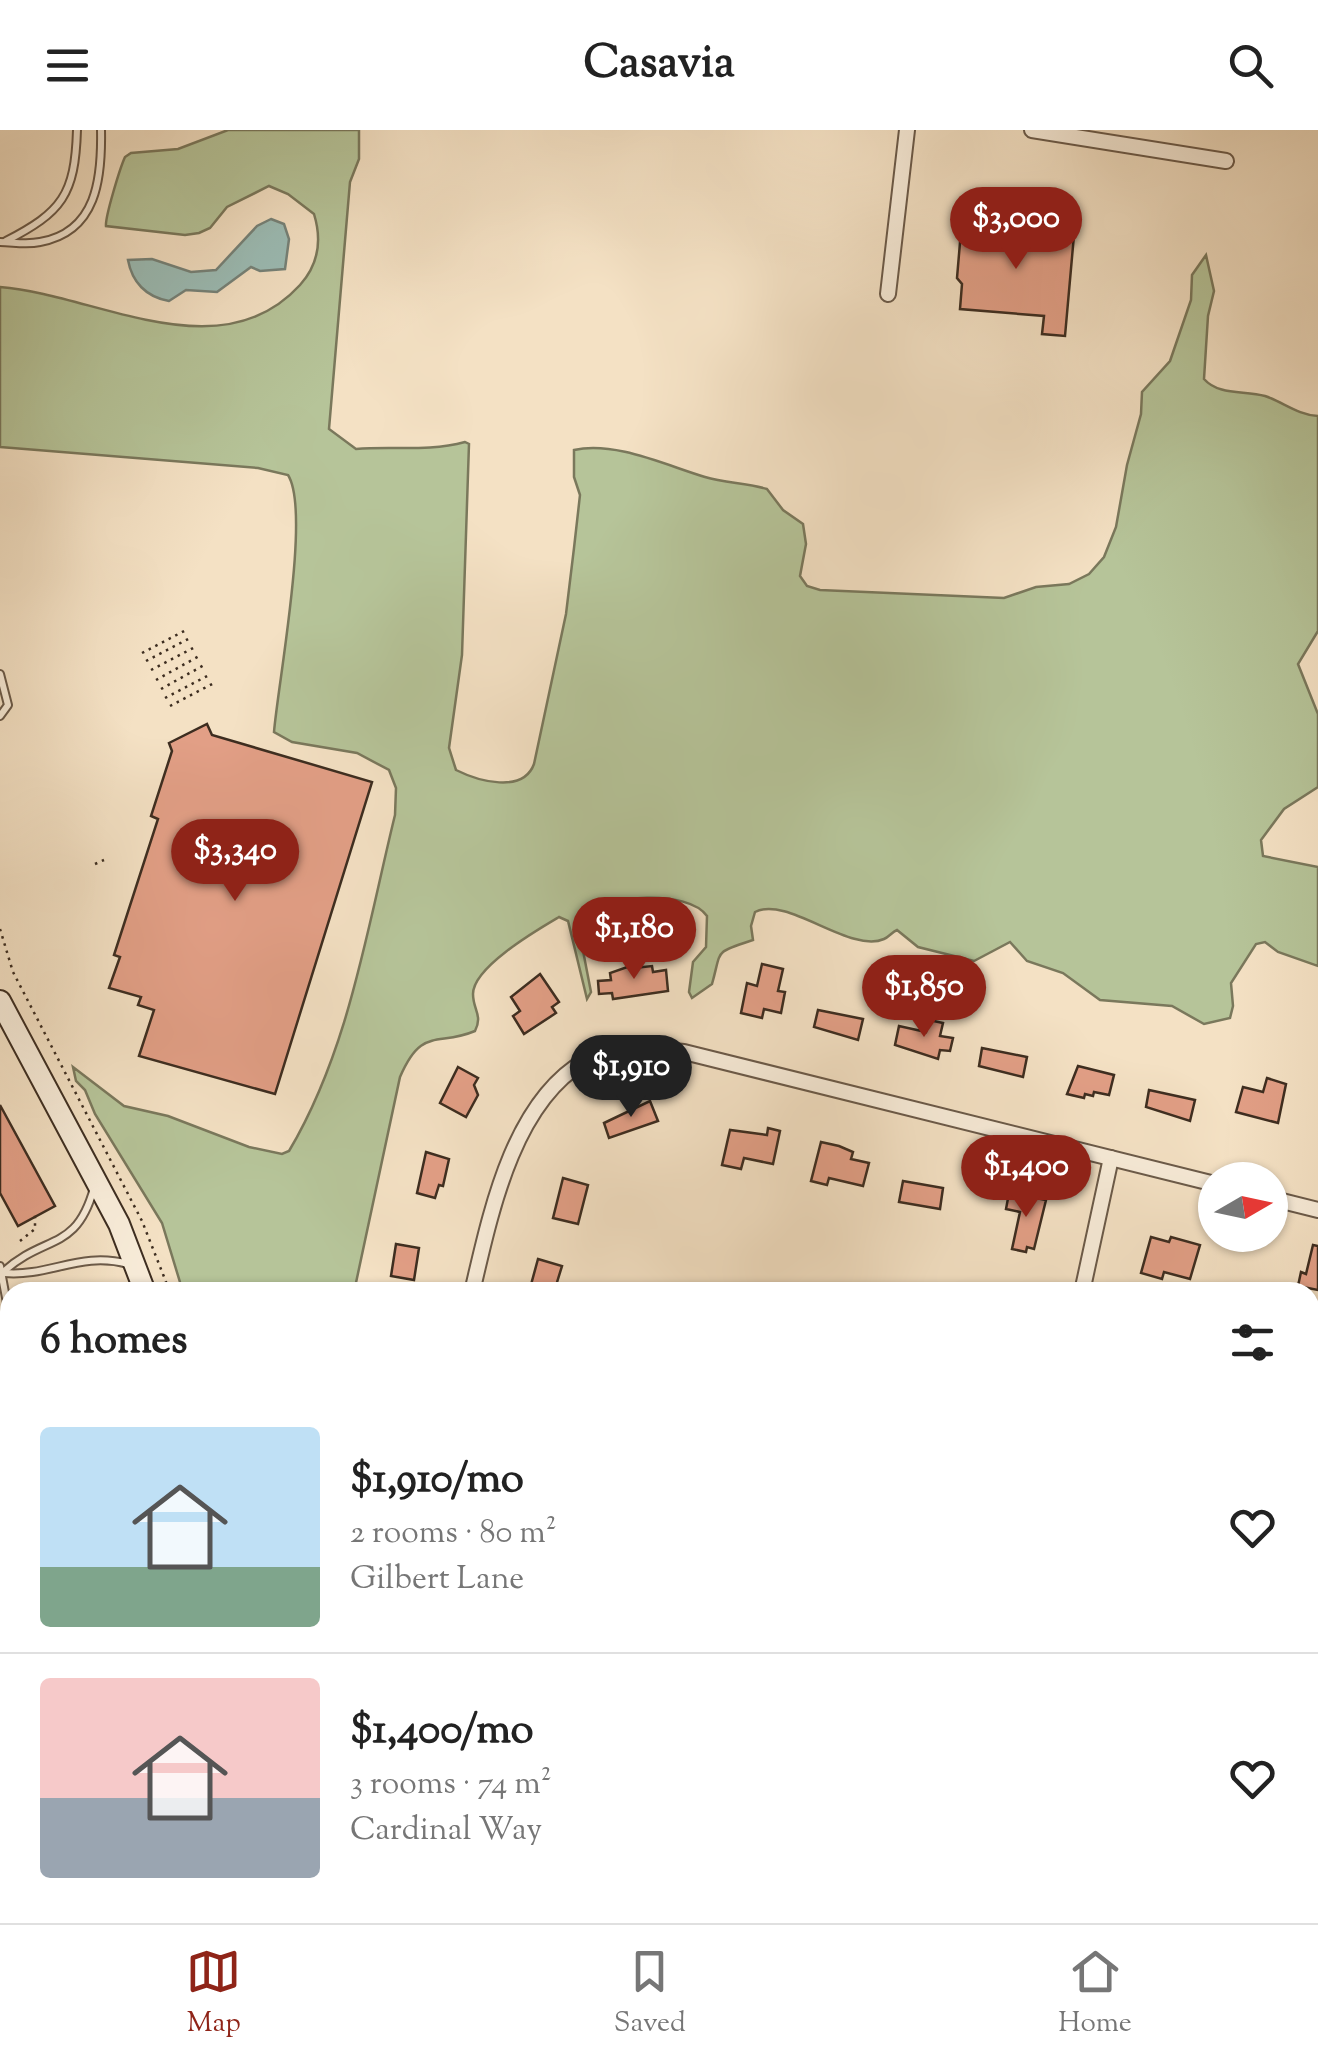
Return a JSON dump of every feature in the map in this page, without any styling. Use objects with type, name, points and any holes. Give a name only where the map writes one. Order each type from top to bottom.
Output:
[{"type":"street","points":[[888,294],[907,130]]},
{"type":"street","points":[[1032,130],[1226,161]]},
{"type":"street","points":[[0,1001],[96,1182],[142,1282]]},
{"type":"street","points":[[474,1282],[486,1235],[525,1122],[549,1088],[587,1059],[633,1048],[684,1052],[1198,1180]]},
{"type":"street","points":[[1084,1282],[1111,1158]]},
{"type":"street","points":[[1288,1202],[1318,1210]]},
{"type":"lane","points":[[2,242],[37,225],[60,207],[73,176],[77,130]]},
{"type":"lane","points":[[2,242],[43,242],[71,230],[84,217],[98,193],[102,130]]},
{"type":"lane","points":[[0,674],[4,705],[0,716]]},
{"type":"lane","points":[[1,1270],[26,1252],[69,1236],[87,1214],[96,1182]]},
{"type":"lane","points":[[1,1270],[30,1276],[78,1260],[105,1258],[137,1266]]},
{"type":"path","points":[[142,652],[188,629]]},
{"type":"path","points":[[146,661],[192,637]]},
{"type":"path","points":[[151,670],[197,646]]},
{"type":"path","points":[[156,680],[202,655]]},
{"type":"path","points":[[160,689],[206,664]]},
{"type":"path","points":[[165,698],[211,674]]},
{"type":"path","points":[[170,706],[216,682]]},
{"type":"path","points":[[95,864],[104,860]]},
{"type":"path","points":[[0,929],[13,972],[142,1220],[166,1282]]},
{"type":"path","points":[[20,1241],[36,1229],[35,1214]]},
{"type":"green space","points":[[228,130],[359,130],[359,159],[350,182],[329,429],[356,449],[469,444],[462,655],[449,748],[456,770],[499,782],[520,779],[534,764],[566,614],[580,495],[574,477],[574,450],[623,451],[713,479],[767,489],[783,510],[803,524],[806,544],[800,576],[807,586],[820,590],[1004,598],[1036,587],[1069,584],[1089,574],[1104,557],[1116,527],[1141,414],[1142,392],[1170,361],[1191,300],[1192,275],[1206,255],[1214,291],[1208,316],[1204,379],[1217,388],[1265,396],[1318,416],[1318,631],[1298,664],[1318,714],[1318,787],[1284,809],[1261,840],[1263,856],[1318,867],[1318,966],[1278,952],[1265,942],[1256,944],[1231,983],[1230,1018],[1204,1024],[1172,1006],[1100,1000],[1063,973],[1027,961],[1010,942],[974,961],[918,947],[897,930],[884,939],[854,939],[784,911],[768,909],[755,912],[753,940],[725,950],[712,984],[692,998],[689,992],[693,962],[706,947],[707,916],[697,907],[666,898],[611,902],[585,914],[579,930],[591,992],[587,999],[568,921],[559,917],[508,950],[483,972],[473,994],[478,1016],[475,1031],[423,1044],[408,1061],[400,1077],[356,1282],[180,1282],[162,1223],[95,1114],[85,1090],[76,1081],[73,1067],[124,1106],[168,1116],[249,1147],[282,1154],[289,1151],[310,1112],[342,1030],[395,815],[396,788],[389,770],[357,753],[292,742],[274,732],[295,559],[294,494],[288,475],[258,468],[0,447],[0,287],[156,322],[195,326],[233,323],[268,311],[300,285],[311,269],[317,252],[314,214],[288,194],[269,186],[227,207],[210,228],[199,233],[185,235],[106,226],[125,157],[131,153],[178,149]]},
{"type":"water","points":[[271,219],[284,224],[289,239],[285,269],[260,271],[251,267],[217,292],[186,290],[169,301],[147,292],[130,268],[128,260],[152,259],[191,272],[216,270],[257,226]]},
{"type":"building","points":[[962,219],[1009,223],[1009,229],[1074,235],[1065,336],[1042,334],[1044,316],[960,309],[962,284],[957,278]]},
{"type":"building","points":[[207,724],[212,735],[372,782],[275,1094],[139,1056],[154,1010],[138,1005],[141,997],[109,988],[120,957],[114,955],[158,819],[151,816],[172,751],[169,743]]},
{"type":"building","points":[[762,964],[783,969],[778,991],[785,992],[781,1013],[764,1009],[762,1018],[741,1013],[747,983],[757,986]]},
{"type":"building","points":[[633,965],[652,966],[653,972],[666,970],[668,991],[613,999],[612,993],[599,994],[598,981],[611,980],[610,973]]},
{"type":"building","points":[[540,974],[559,1002],[552,1007],[556,1013],[524,1034],[513,1016],[520,1011],[511,997]]},
{"type":"building","points":[[818,1010],[863,1019],[858,1040],[814,1027]]},
{"type":"building","points":[[929,1020],[943,1023],[940,1036],[953,1038],[950,1051],[940,1050],[938,1059],[895,1045],[899,1026],[926,1032]]},
{"type":"building","points":[[982,1048],[1027,1057],[1023,1077],[979,1066]]},
{"type":"building","points":[[1078,1066],[1114,1075],[1109,1095],[1094,1092],[1084,1098],[1067,1094]]},
{"type":"building","points":[[458,1067],[478,1078],[474,1085],[478,1095],[466,1117],[440,1103]]},
{"type":"building","points":[[1267,1078],[1286,1084],[1278,1123],[1236,1112],[1243,1087],[1263,1092]]},
{"type":"building","points":[[1149,1090],[1195,1100],[1190,1121],[1146,1107]]},
{"type":"building","points":[[650,1101],[658,1121],[609,1138],[604,1123]]},
{"type":"building","points":[[0,1105],[55,1206],[18,1226],[0,1193]]},
{"type":"building","points":[[768,1128],[780,1131],[773,1164],[744,1158],[741,1169],[722,1165],[730,1130],[767,1135]]},
{"type":"building","points":[[821,1142],[853,1152],[851,1159],[869,1163],[863,1186],[829,1178],[827,1185],[811,1181]]},
{"type":"building","points":[[426,1152],[449,1159],[443,1186],[439,1185],[435,1198],[417,1193]]},
{"type":"building","points":[[563,1178],[588,1185],[578,1224],[553,1218]]},
{"type":"building","points":[[903,1181],[943,1188],[940,1209],[899,1202]]},
{"type":"building","points":[[1009,1193],[1046,1200],[1034,1249],[1027,1247],[1026,1252],[1012,1249],[1020,1212],[1006,1209]]},
{"type":"building","points":[[1151,1237],[1169,1242],[1171,1237],[1198,1244],[1190,1279],[1164,1272],[1162,1279],[1141,1273]]},
{"type":"building","points":[[396,1244],[419,1248],[414,1280],[391,1276]]},
{"type":"building","points":[[1313,1245],[1318,1246],[1318,1282],[1299,1282],[1301,1272],[1306,1274]]},
{"type":"building","points":[[538,1259],[562,1266],[557,1282],[532,1282]]}]
